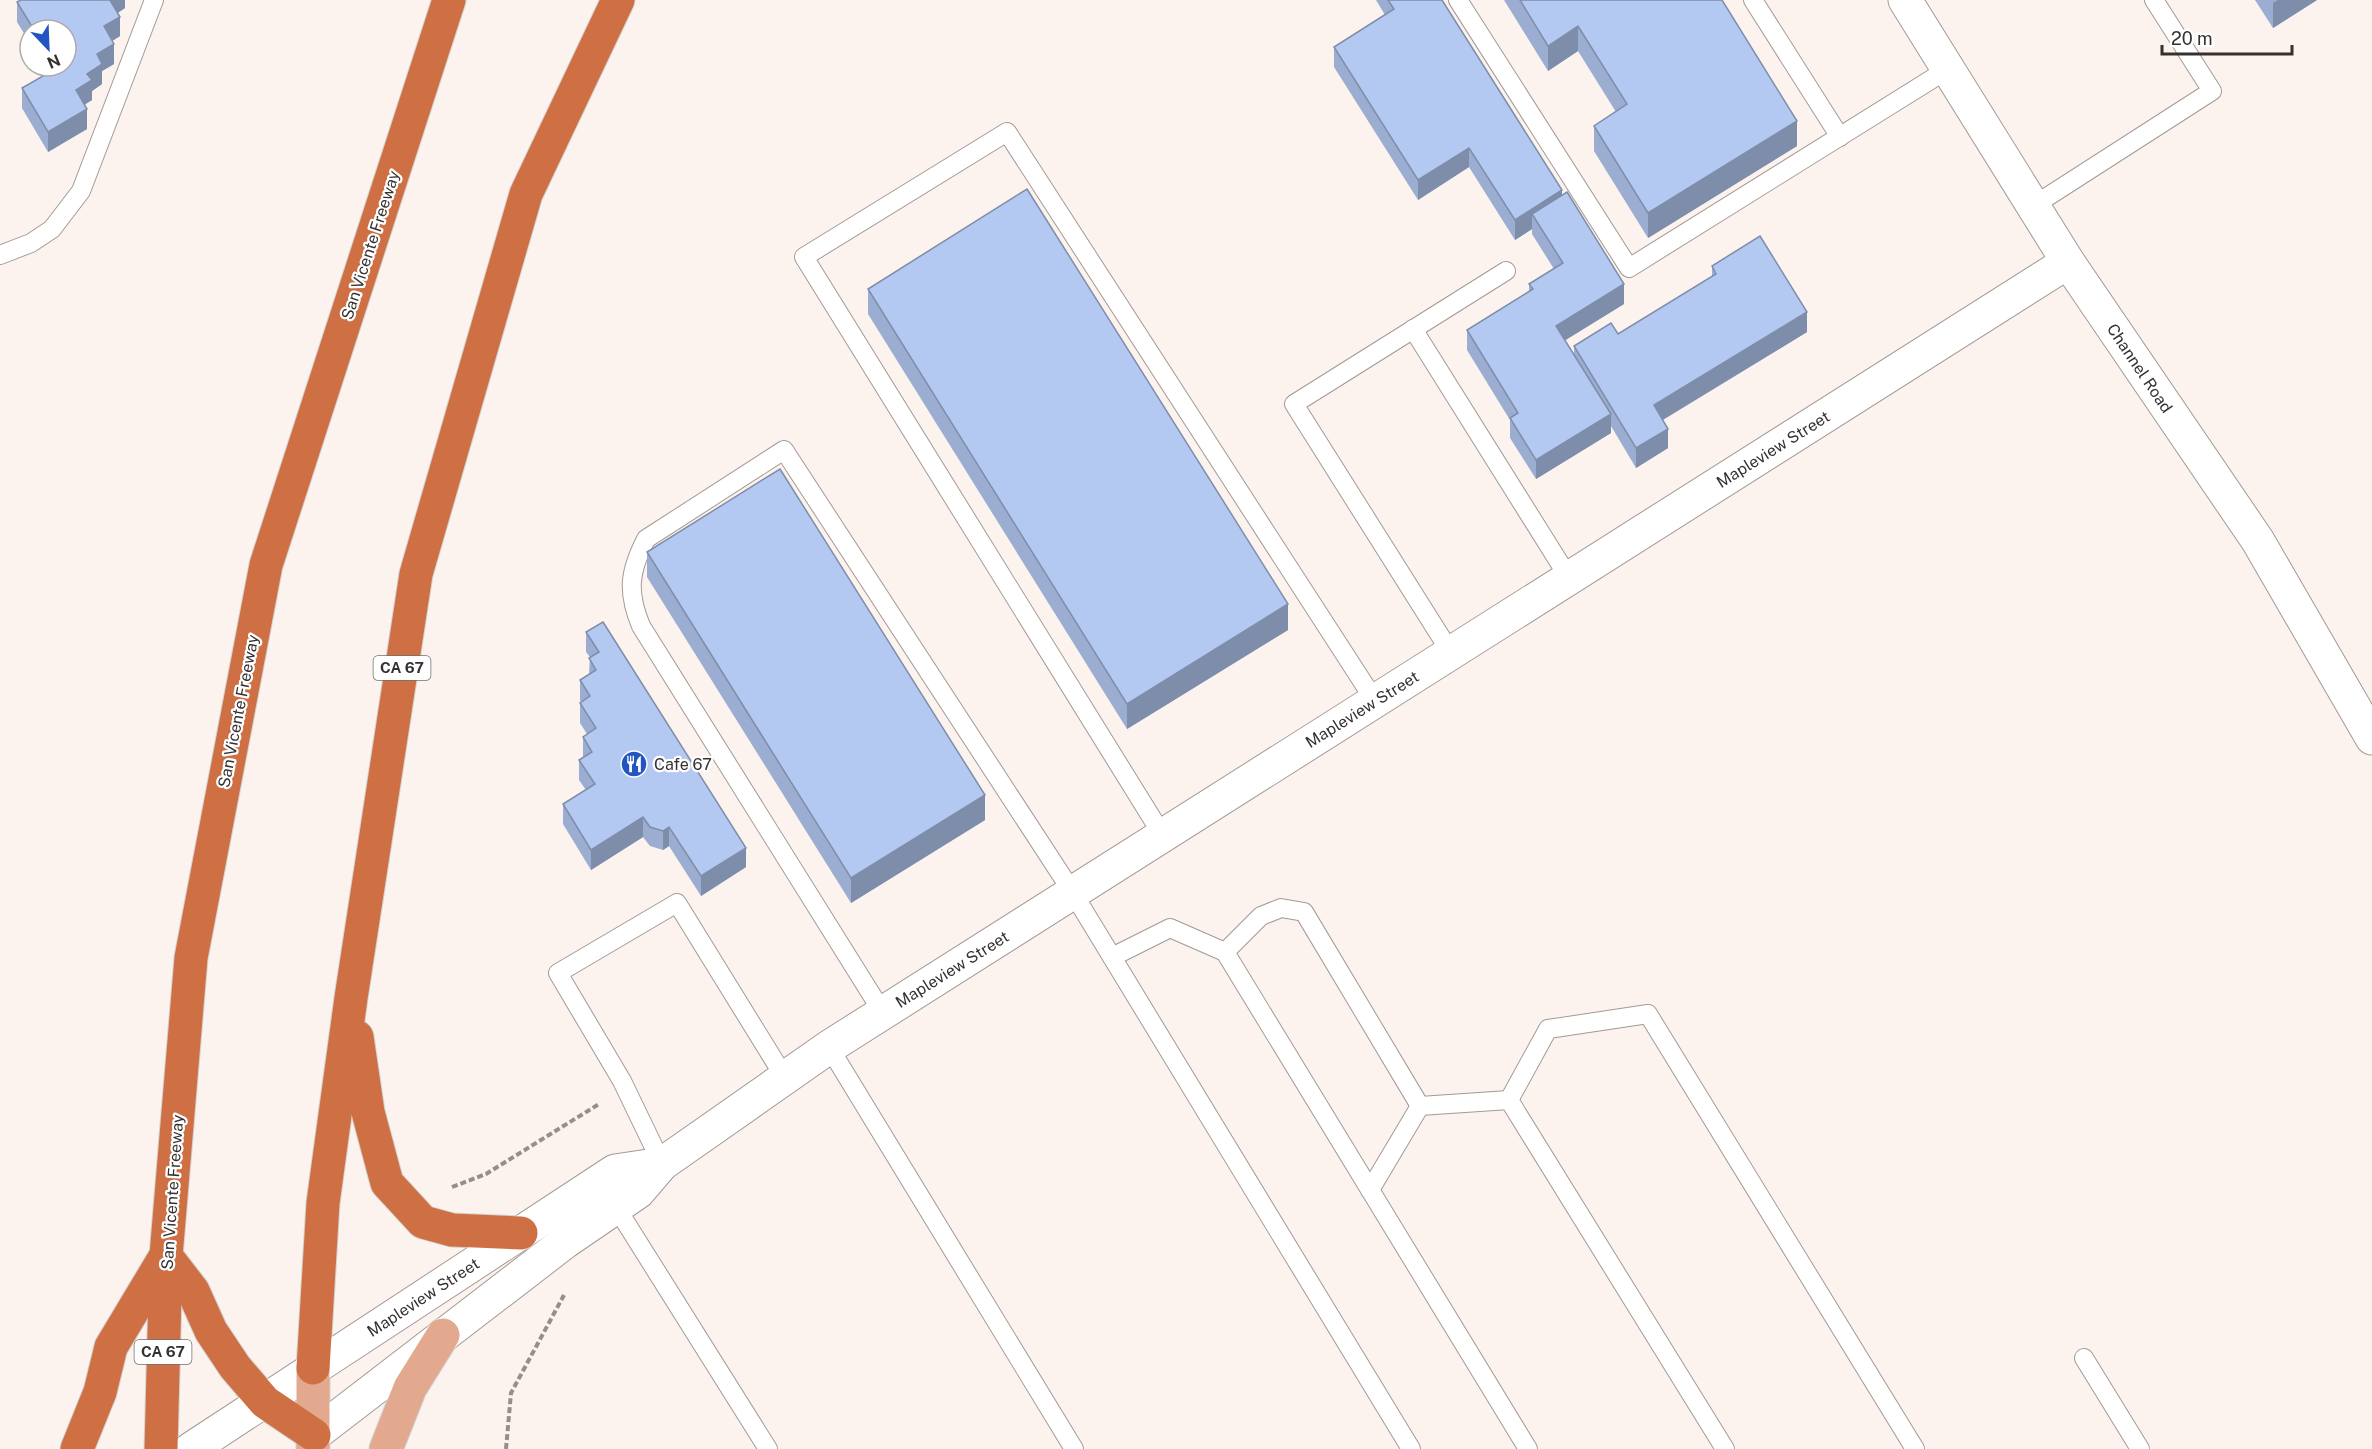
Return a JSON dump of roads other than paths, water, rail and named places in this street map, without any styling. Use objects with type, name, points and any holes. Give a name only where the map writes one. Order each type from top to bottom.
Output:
[{"type":"highway","name":"San Vicente Freeway","points":[[161,1449],[166,1256],[191,958],[266,565],[449,0]]},
{"type":"highway","name":"CA 67","points":[[313,1368],[323,1203],[351,998],[416,574],[526,194],[618,0]]},
{"type":"highway","points":[[351,998],[368,1112],[387,1183],[423,1222],[452,1230],[521,1233]]},
{"type":"highway","points":[[77,1449],[100,1392],[111,1347],[166,1256],[193,1291],[211,1331],[235,1367],[306,1444]]},
{"type":"main road","name":"Channel Road","points":[[1905,0],[2068,262],[2258,541],[2372,738]]},
{"type":"main road","name":"Mapleview Street","points":[[306,1444],[565,1242],[638,1192],[662,1164],[829,1047],[2068,262]]},
{"type":"main road","name":"Mapleview Street","points":[[191,1449],[615,1171],[662,1164]]},
{"type":"main road","points":[[386,1449],[410,1388],[443,1335]]},
{"type":"main road","name":"CA 67","points":[[306,1444],[313,1368]]},
{"type":"lane","points":[[0,255],[31,243],[52,229],[81,191],[154,0]]},
{"type":"lane","points":[[1458,0],[1629,268],[1948,69]]},
{"type":"lane","points":[[1753,0],[1840,137]]},
{"type":"lane","points":[[2033,207],[2211,91],[2154,0]]},
{"type":"lane","points":[[1163,836],[804,257],[1007,132],[1375,701]]},
{"type":"lane","points":[[1450,653],[1294,404],[1506,271]]},
{"type":"lane","points":[[1413,329],[1569,578]]},
{"type":"lane","points":[[883,1013],[641,626],[632,605],[631,580],[636,558],[646,539],[784,450],[1073,893],[1411,1449]]},
{"type":"lane","points":[[662,1164],[625,1088],[558,972],[677,903],[784,1078]]},
{"type":"lane","points":[[1225,952],[1261,916],[1281,909],[1304,912],[1420,1106]]},
{"type":"lane","points":[[1112,957],[1170,928],[1225,952],[1528,1449]]},
{"type":"lane","points":[[1509,1100],[1548,1029],[1648,1014],[1915,1449]]},
{"type":"lane","points":[[829,1047],[1074,1449]]},
{"type":"lane","points":[[1420,1106],[1509,1100]]},
{"type":"lane","points":[[1509,1100],[1725,1449]]},
{"type":"lane","points":[[1370,1190],[1420,1106]]},
{"type":"lane","points":[[616,1207],[768,1449]]},
{"type":"lane","points":[[2084,1358],[2140,1449]]},
{"type":"place","name":"Cafe 67","points":[[634,764]]}]
